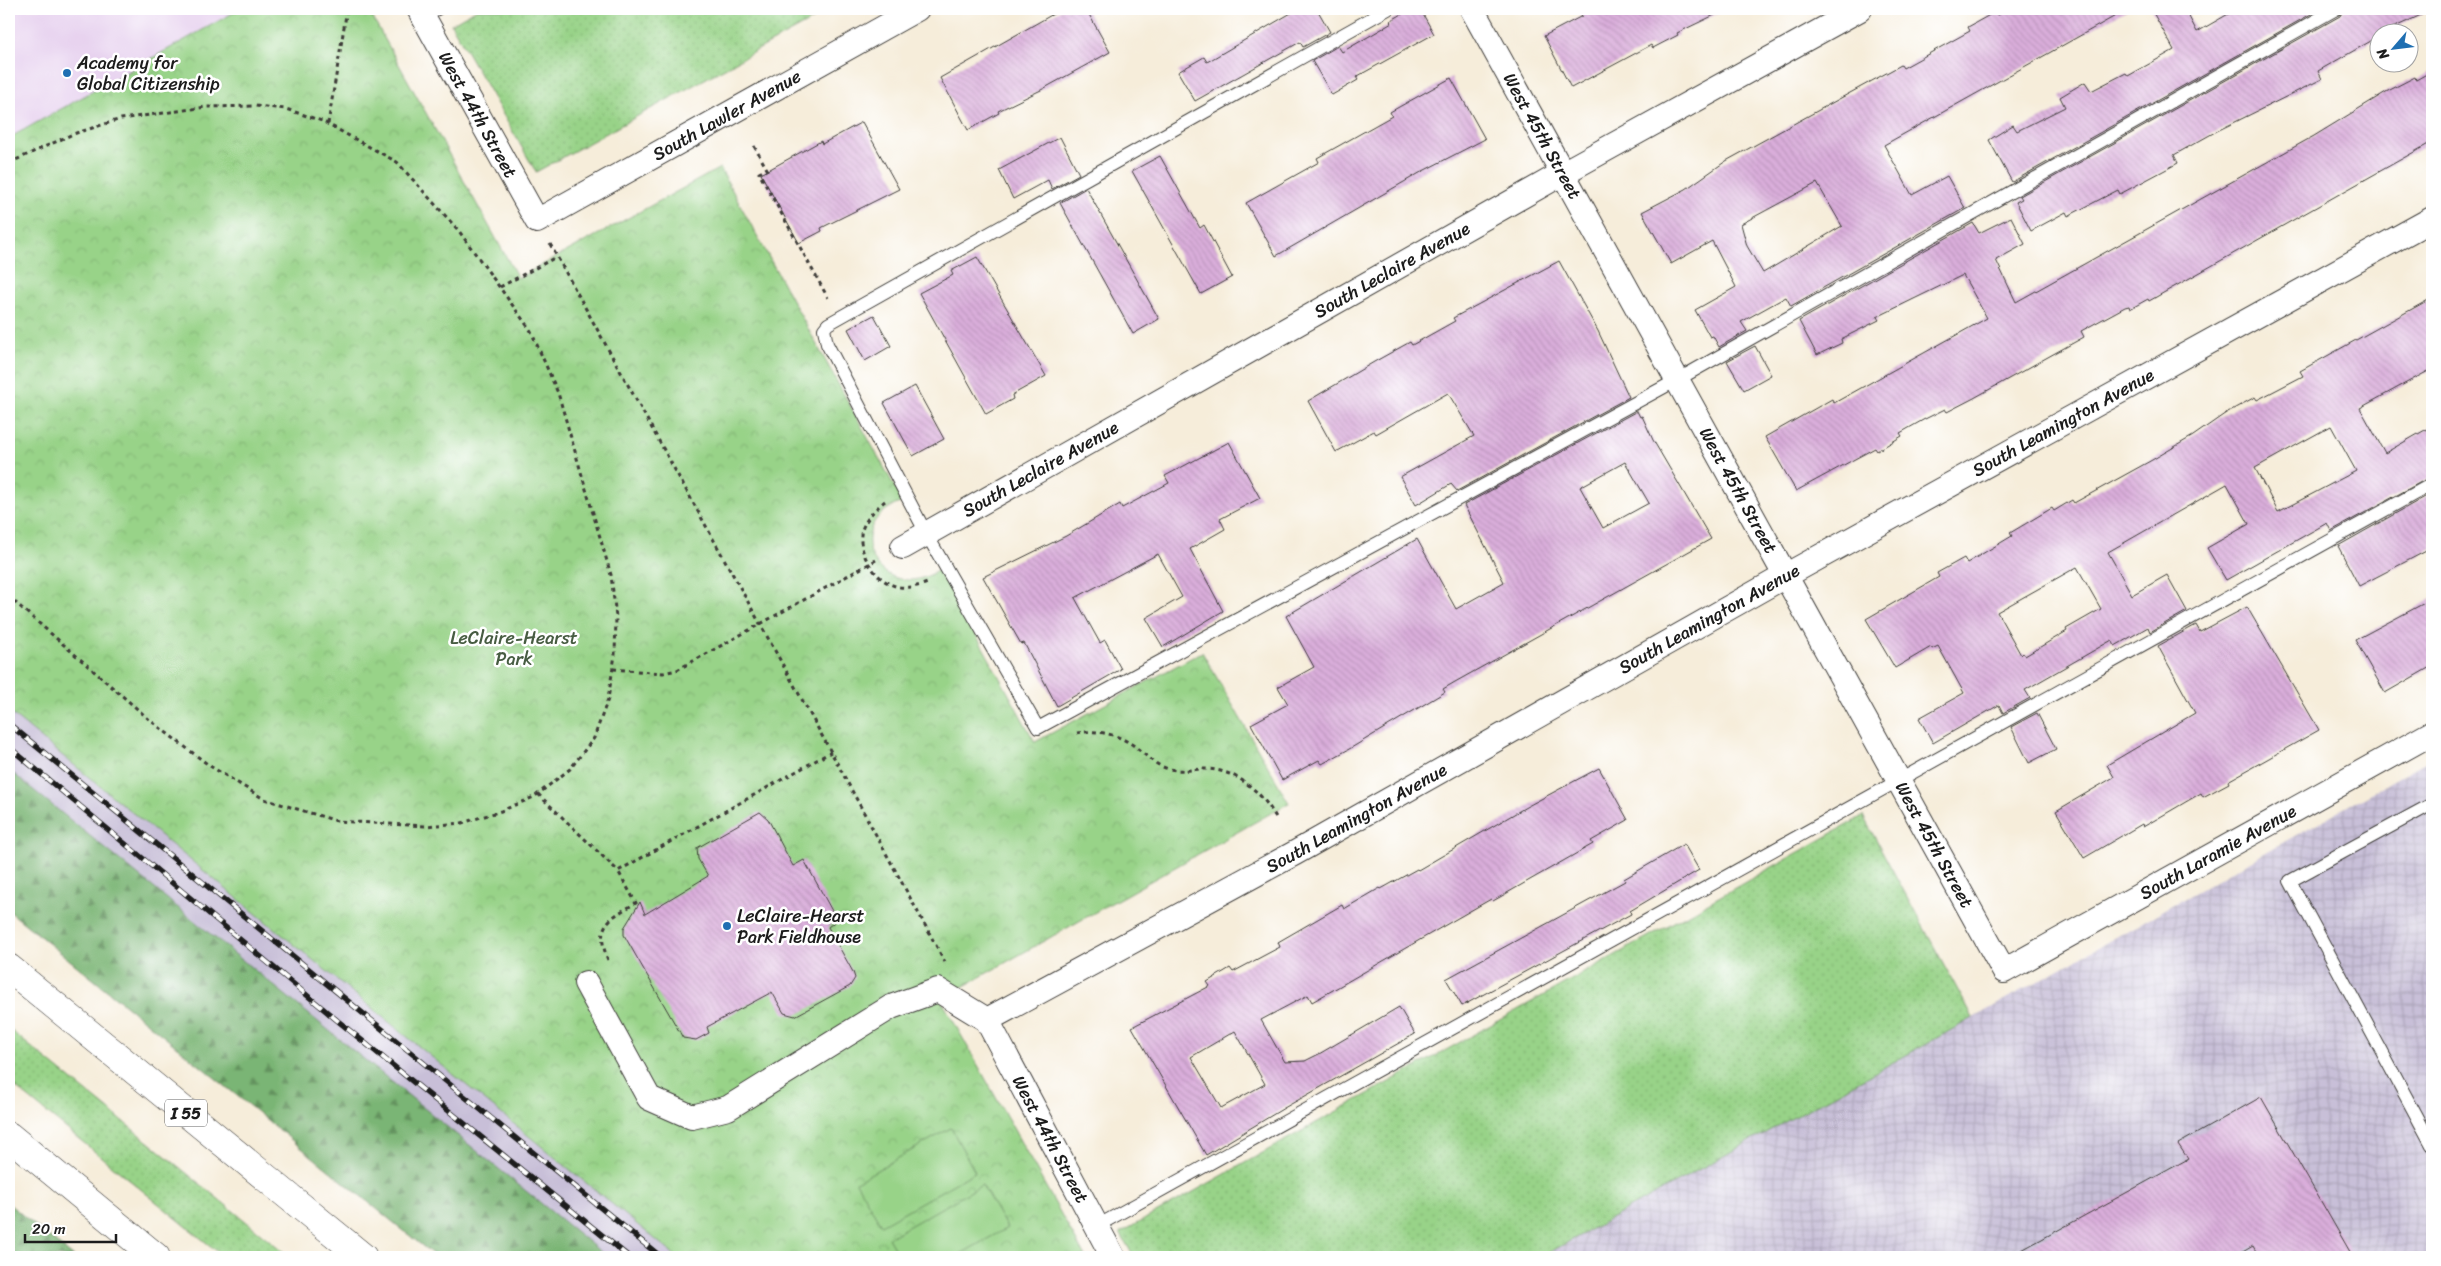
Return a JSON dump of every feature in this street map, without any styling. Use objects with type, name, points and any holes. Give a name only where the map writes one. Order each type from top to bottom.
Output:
[{"type":"highway","name":"I 55","points":[[9,968],[363,1257]]},
{"type":"highway","points":[[9,1136],[156,1257]]},
{"type":"street","name":"South Lawler Avenue","points":[[542,231],[917,9]]},
{"type":"street","name":"West 45th Street","points":[[1472,9],[2004,971]]},
{"type":"street","name":"South Leclaire Avenue","points":[[903,547],[1563,173],[1860,9]]},
{"type":"street","name":"West 44th Street","points":[[426,11],[542,231]]},
{"type":"street","name":"South Leamington Avenue","points":[[987,1020],[1295,853],[1785,576],[2432,219]]},
{"type":"street","name":"South Laramie Avenue","points":[[2004,971],[2432,733]]},
{"type":"street","points":[[586,983],[649,1098],[692,1117],[728,1108],[891,1007],[938,990],[987,1020]]},
{"type":"street","name":"West 44th Street","points":[[987,1020],[1113,1257]]},
{"type":"lane","points":[[1388,9],[828,324],[824,329],[827,344],[927,535],[1038,728],[1677,380],[2336,9]]},
{"type":"lane","points":[[1097,1226],[2432,484]]},
{"type":"lane","points":[[2432,804],[2290,881],[2432,1146]]},
{"type":"path","points":[[328,124],[347,9]]},
{"type":"path","points":[[9,163],[73,134],[121,118],[206,107],[255,106],[286,109],[328,124],[396,162],[459,231],[531,331],[558,393],[611,574],[616,617],[613,669],[608,699],[594,738],[570,769],[538,794],[501,811],[462,823],[425,826],[338,821],[264,799],[210,766],[152,721],[9,598]]},
{"type":"path","points":[[754,146],[767,169],[759,173],[828,299]]},
{"type":"path","points":[[542,231],[831,752],[945,962]]},
{"type":"path","points":[[500,287],[556,257]]},
{"type":"path","points":[[613,669],[663,674],[677,670],[876,560]]},
{"type":"path","points":[[618,872],[831,752]]},
{"type":"path","points":[[538,794],[618,872],[636,903],[605,924],[601,936],[608,960]]},
{"type":"shaded area","name":"Academy for Global Citizenship","points":[[9,9],[240,9],[9,138]]},
{"type":"shaded area","points":[[9,712],[677,1257],[607,1257],[9,770]]},
{"type":"shaded area","points":[[2432,758],[2432,1257],[1541,1257],[1973,1018]]},
{"type":"green space","name":"LeClaire-Hearst Park","points":[[240,9],[368,9],[518,278],[720,168],[903,502],[882,513],[872,528],[869,544],[874,559],[885,572],[900,579],[919,579],[940,569],[1035,742],[1202,652],[1289,803],[941,999],[1085,1257],[677,1257],[9,712],[9,138]]},
{"type":"green space","points":[[477,9],[832,9],[536,172],[451,24]]},
{"type":"green space","points":[[9,770],[607,1257],[436,1257],[9,911]]},
{"type":"green space","points":[[1863,816],[1973,1018],[1541,1257],[1134,1257],[1120,1233]]},
{"type":"green space","points":[[9,1029],[290,1257],[224,1257],[9,1082]]},
{"type":"green space","points":[[951,1128],[975,1172],[881,1225],[856,1182]]},
{"type":"green space","points":[[982,1185],[1007,1228],[955,1257],[899,1257],[888,1238]]},
{"type":"green space","points":[[9,1204],[74,1257],[9,1257]]},
{"type":"building","points":[[1062,9],[1086,9],[1110,52],[998,111],[999,113],[968,130],[940,78]]},
{"type":"building","points":[[1298,9],[1317,9],[1330,32],[1303,47],[1300,42],[1195,101],[1178,72],[1204,57],[1207,62]]},
{"type":"building","points":[[1411,9],[1420,9],[1434,34],[1356,77],[1358,80],[1332,95],[1312,61],[1338,46],[1342,52],[1392,23],[1390,21]]},
{"type":"building","points":[[1578,9],[1727,9],[1677,33],[1678,35],[1653,48],[1651,45],[1571,88],[1544,36],[1582,16]]},
{"type":"building","points":[[2009,9],[2128,9],[1884,145],[1912,195],[1947,176],[1965,208],[1791,306],[1786,297],[1741,322],[1747,331],[1719,347],[1713,336],[1710,337],[1695,310],[1736,287],[1712,241],[1671,264],[1642,212],[1686,189],[1726,161],[1901,65],[1903,68],[1970,31],[1968,27],[1995,12],[1997,15]],"holes":[[[1817,183],[1842,226],[1763,273],[1747,246],[1741,224]]]},
{"type":"building","points":[[2151,9],[2185,9],[2197,32],[2237,9],[2320,9],[2012,182],[1989,140],[2013,125],[2017,131],[2065,107],[2060,97],[2085,82],[2091,91],[2126,73],[2128,76],[2174,50]]},
{"type":"building","points":[[2344,9],[2432,10],[2406,22],[2368,22],[2368,43],[2318,71],[2322,79],[2217,131],[2174,155],[2178,163],[2120,194],[2118,190],[2068,216],[2066,212],[2031,231],[2016,202],[2022,199],[2020,196],[2340,16]]},
{"type":"building","points":[[2432,71],[2432,142],[2149,301],[2148,299],[2130,309],[2129,306],[2125,307],[2081,331],[2084,337],[1974,398],[1947,412],[1945,409],[1923,420],[1900,433],[1902,436],[1877,451],[1875,448],[1796,491],[1765,437],[1832,399],[1834,403],[1987,318],[1963,275],[1877,317],[1879,320],[1841,339],[1842,343],[1817,355],[1799,321],[1973,223],[1979,233],[2011,217],[2025,244],[1996,260],[2016,302],[2314,136],[2386,92],[2415,77],[2416,80]]},
{"type":"building","points":[[1451,78],[1485,139],[1423,171],[1276,256],[1246,203],[1319,162],[1317,158],[1392,116],[1390,112]]},
{"type":"building","points":[[862,122],[899,189],[821,228],[822,231],[799,243],[761,174],[821,141],[822,144]]},
{"type":"building","points":[[1060,137],[1079,174],[1052,189],[1048,180],[1013,199],[999,170]]},
{"type":"building","points":[[1160,156],[1200,228],[1204,225],[1232,277],[1201,294],[1132,171]]},
{"type":"building","points":[[1086,188],[1159,319],[1133,334],[1060,203]]},
{"type":"building","points":[[977,257],[1046,376],[1012,395],[1013,399],[986,414],[919,293],[953,275],[951,271]]},
{"type":"building","points":[[1559,261],[1598,331],[1629,397],[1457,491],[1451,484],[1416,505],[1400,477],[1474,436],[1448,393],[1376,434],[1374,431],[1336,452],[1308,401],[1374,362],[1410,342],[1412,345],[1455,321],[1453,318]]},
{"type":"building","points":[[2432,298],[2432,369],[2360,408],[2385,453],[2432,426],[2432,476],[2331,531],[2327,523],[2226,580],[2207,548],[2249,524],[2227,484],[2108,552],[2132,595],[2167,575],[2187,611],[2150,632],[2148,627],[2115,646],[2112,640],[2025,690],[2030,698],[2003,713],[1999,705],[1933,743],[1919,718],[1964,693],[1938,646],[1932,649],[1931,647],[1895,668],[1866,619],[1939,577],[1937,573],[1964,558],[1967,563],[2012,536],[2010,533],[2052,508],[2054,511],[2072,500],[2074,503],[2193,436],[2226,413],[2255,397],[2257,400],[2303,376],[2300,371]],"holes":[[[2331,426],[2356,471],[2278,512],[2255,468]],[[2077,567],[2101,609],[2025,656],[2023,653],[2021,655],[1997,612]]]},
{"type":"building","points":[[874,315],[891,346],[865,361],[848,329]]},
{"type":"building","points":[[1755,346],[1771,375],[1744,390],[1727,361]]},
{"type":"building","points":[[915,386],[944,439],[913,456],[884,403]]},
{"type":"building","points":[[1637,411],[1640,417],[1642,416],[1653,440],[1711,539],[1455,682],[1443,689],[1445,692],[1351,748],[1322,764],[1319,760],[1282,780],[1251,724],[1288,704],[1278,687],[1314,667],[1286,616],[1417,539],[1456,609],[1504,582],[1464,505]],"holes":[[[1625,462],[1649,503],[1603,528],[1580,487]]]},
{"type":"building","points":[[1229,442],[1260,498],[1220,519],[1225,529],[1190,549],[1223,611],[1163,647],[1146,618],[1182,597],[1158,554],[1075,598],[1100,643],[1105,640],[1121,669],[1057,706],[1024,643],[1021,644],[983,577],[1066,536],[1120,504],[1122,508],[1169,483],[1165,476]]},
{"type":"building","points":[[2432,493],[2432,548],[2359,586],[2338,546]]},
{"type":"building","points":[[2432,599],[2432,666],[2385,693],[2355,640]]},
{"type":"building","points":[[2247,607],[2319,730],[2228,781],[2229,783],[2203,797],[2201,793],[2143,827],[2142,824],[2084,858],[2056,811],[2114,777],[2107,765],[2195,713],[2158,646],[2196,625],[2200,632]]},
{"type":"building","points":[[2037,713],[2056,749],[2029,763],[2011,727]]},
{"type":"building","points":[[1599,768],[1628,820],[1591,841],[1593,844],[1493,901],[1491,899],[1312,1002],[1308,995],[1261,1020],[1285,1062],[1305,1061],[1399,1007],[1415,1034],[1284,1108],[1206,1155],[1132,1027],[1210,986],[1207,982],[1230,968],[1233,972],[1280,947],[1278,942],[1342,905],[1344,909],[1380,888],[1418,870],[1526,807]],"holes":[[[1235,1031],[1265,1084],[1221,1108],[1191,1057]]]},
{"type":"building","name":"LeClaire-Hearst Park Fieldhouse","points":[[760,812],[768,819],[793,866],[804,860],[837,920],[828,927],[855,978],[850,986],[795,1016],[784,1013],[772,992],[707,1027],[709,1033],[696,1040],[683,1038],[624,935],[624,928],[640,902],[645,914],[708,876],[698,859],[697,848]]},
{"type":"building","points":[[1684,844],[1699,870],[1630,911],[1631,914],[1462,1006],[1446,979],[1625,881],[1624,879]]},
{"type":"building","points":[[2261,1097],[2353,1257],[2259,1257],[2253,1246],[2234,1257],[2009,1257],[2188,1159],[2178,1144]]},
{"type":"railway","points":[[9,724],[661,1257]]},
{"type":"railway","points":[[9,747],[338,1021],[629,1257]]},
{"type":"place","name":"Academy for Global Citizenship","points":[[67,73]]},
{"type":"place","name":"LeClaire-Hearst Park Fieldhouse","points":[[727,926]]}]
